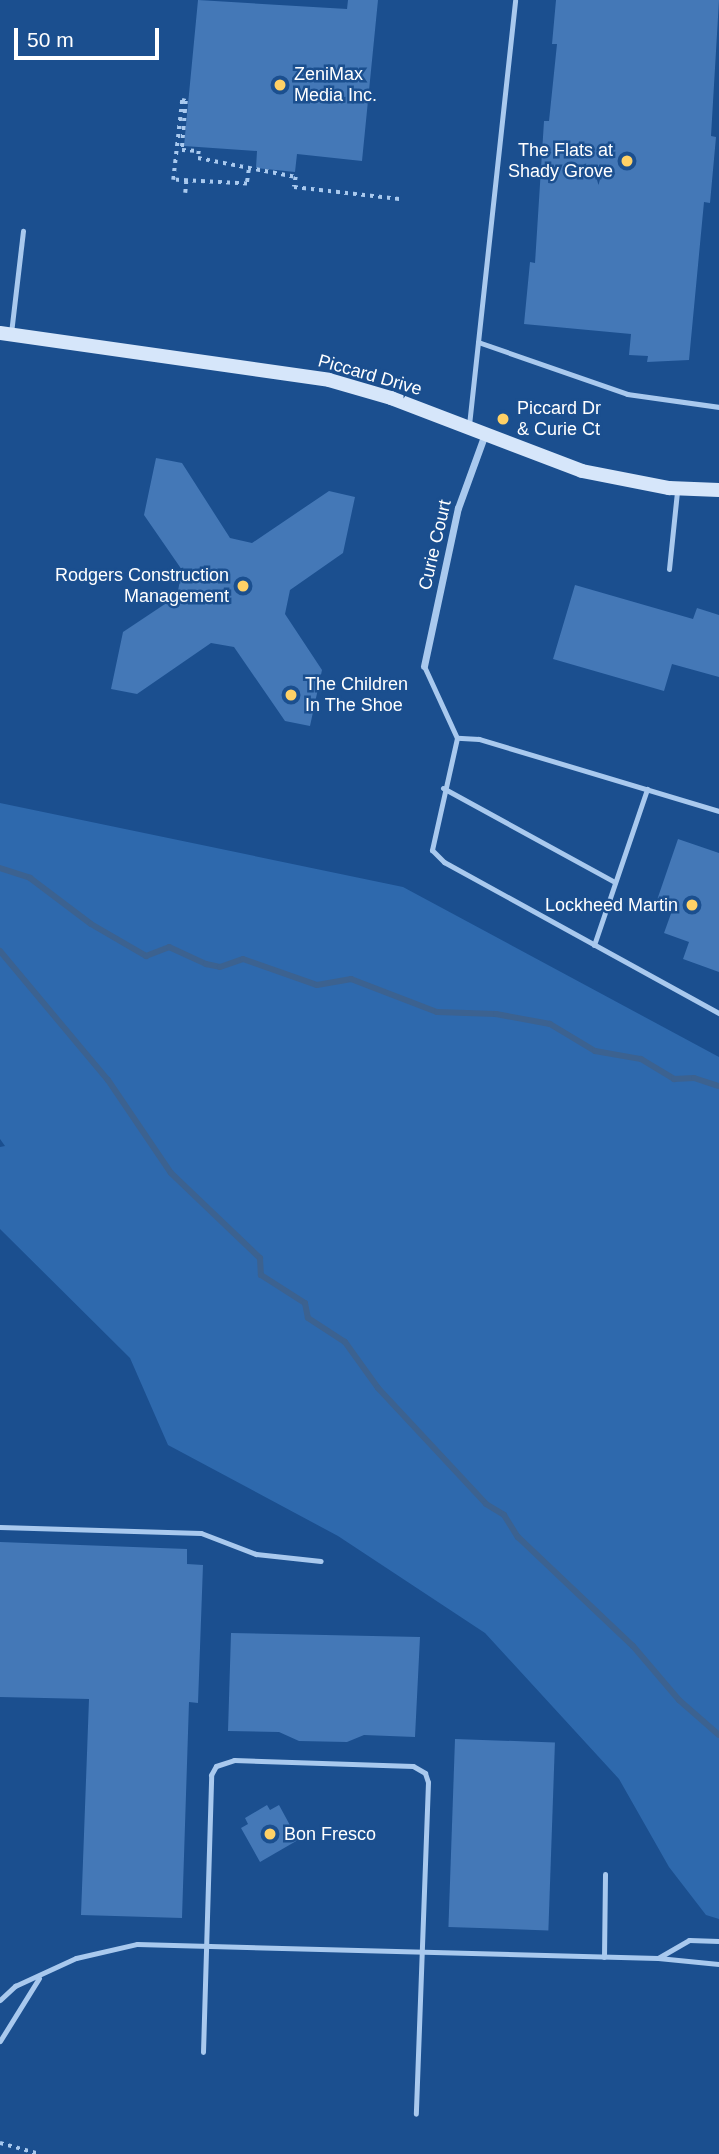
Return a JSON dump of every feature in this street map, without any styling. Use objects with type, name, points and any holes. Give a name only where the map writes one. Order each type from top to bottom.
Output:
[{"type":"street","name":"Piccard Drive","points":[[5,334],[329,380],[391,398],[582,471],[677,488],[719,490]]},
{"type":"street","name":"Curie Court","points":[[424,666],[458,508],[485,434]]},
{"type":"lane","points":[[468,428],[515,0]]},
{"type":"lane","points":[[5,334],[23,232]]},
{"type":"lane","points":[[478,342],[627,394],[719,407]]},
{"type":"lane","points":[[668,569],[677,488]]},
{"type":"lane","points":[[424,666],[457,738],[443,788],[432,850],[444,862],[719,1013]]},
{"type":"lane","points":[[457,738],[479,739],[719,811]]},
{"type":"lane","points":[[443,788],[615,882]]},
{"type":"lane","points":[[594,945],[647,789]]},
{"type":"lane","points":[[0,1527],[201,1533],[256,1554],[321,1561]]},
{"type":"lane","points":[[203,2052],[211,1775],[216,1766],[234,1760],[413,1766],[427,1776],[416,2114]]},
{"type":"lane","points":[[604,1957],[605,1874]]},
{"type":"lane","points":[[658,1958],[689,1940],[719,1941]]},
{"type":"lane","points":[[0,2000],[15,1986],[103,1950],[137,1944],[422,1954],[658,1958],[719,1965]]},
{"type":"lane","points":[[0,2041],[38,1978]]},
{"type":"path","points":[[249,170],[247,184],[173,180],[182,100],[186,101],[182,150],[199,151],[198,158],[242,163],[249,170],[296,177],[293,187],[399,199]]},
{"type":"path","points":[[185,193],[186,182]]},
{"type":"path","points":[[0,2143],[40,2154]]},
{"type":"shaded area","points":[[0,803],[403,887],[719,1057],[719,1919],[706,1915],[669,1867],[619,1779],[485,1633],[338,1536],[168,1445],[130,1358],[0,1229],[0,1147],[5,1146],[0,1139]]},
{"type":"building","name":"ZeniMax Media Inc.","points":[[198,0],[347,9],[348,0],[378,0],[362,161],[297,154],[295,172],[256,168],[257,151],[184,146]]},
{"type":"building","name":"The Flats at Shady Grove","points":[[556,0],[719,0],[711,136],[716,137],[710,203],[704,202],[689,360],[647,362],[648,356],[629,355],[631,334],[524,324],[530,262],[535,263],[544,121],[549,121],[557,44],[552,44]]},
{"type":"building","points":[[156,458],[182,463],[230,538],[252,543],[329,491],[355,497],[343,553],[290,590],[285,614],[322,670],[310,726],[285,721],[234,647],[211,643],[137,694],[111,689],[123,632],[177,596],[182,570],[144,515]]},
{"type":"building","points":[[575,585],[693,619],[697,608],[719,615],[719,677],[672,664],[664,691],[553,659]]},
{"type":"building","name":"Lockheed Martin","points":[[678,839],[719,853],[719,972],[683,959],[689,942],[664,933],[673,908],[656,903]]},
{"type":"building","points":[[0,1542],[187,1549],[187,1564],[203,1565],[198,1703],[189,1702],[182,1918],[81,1915],[89,1699],[0,1697]]},
{"type":"building","points":[[231,1633],[420,1637],[415,1737],[364,1735],[347,1742],[299,1741],[279,1732],[228,1731]]},
{"type":"building","points":[[455,1739],[555,1742],[548,1930],[448,1927]]},
{"type":"building","name":"Bon Fresco","points":[[267,1805],[270,1810],[279,1805],[298,1840],[260,1862],[241,1828],[248,1824],[245,1818]]},
{"type":"waterway","points":[[0,868],[30,878],[91,924],[146,956],[169,947],[206,964],[220,967],[243,959],[317,985],[351,979],[437,1012],[496,1014],[550,1024],[595,1051],[641,1059],[674,1079],[694,1078],[719,1086]]},
{"type":"waterway","points":[[0,951],[108,1080],[171,1173],[260,1258],[261,1275],[305,1303],[308,1318],[345,1342],[378,1388],[486,1504],[504,1515],[518,1537],[633,1646],[679,1700],[719,1735]]},
{"type":"place","name":"ZeniMax Media Inc.","points":[[280,85]]},
{"type":"place","name":"The Flats at Shady Grove","points":[[627,161]]},
{"type":"place","name":"Piccard Dr & Curie Ct","points":[[503,419]]},
{"type":"place","name":"Rodgers Construction Management","points":[[243,586]]},
{"type":"place","name":"The Children In The Shoe","points":[[291,695]]},
{"type":"place","name":"Lockheed Martin","points":[[692,905]]},
{"type":"place","name":"Bon Fresco","points":[[270,1834]]}]
